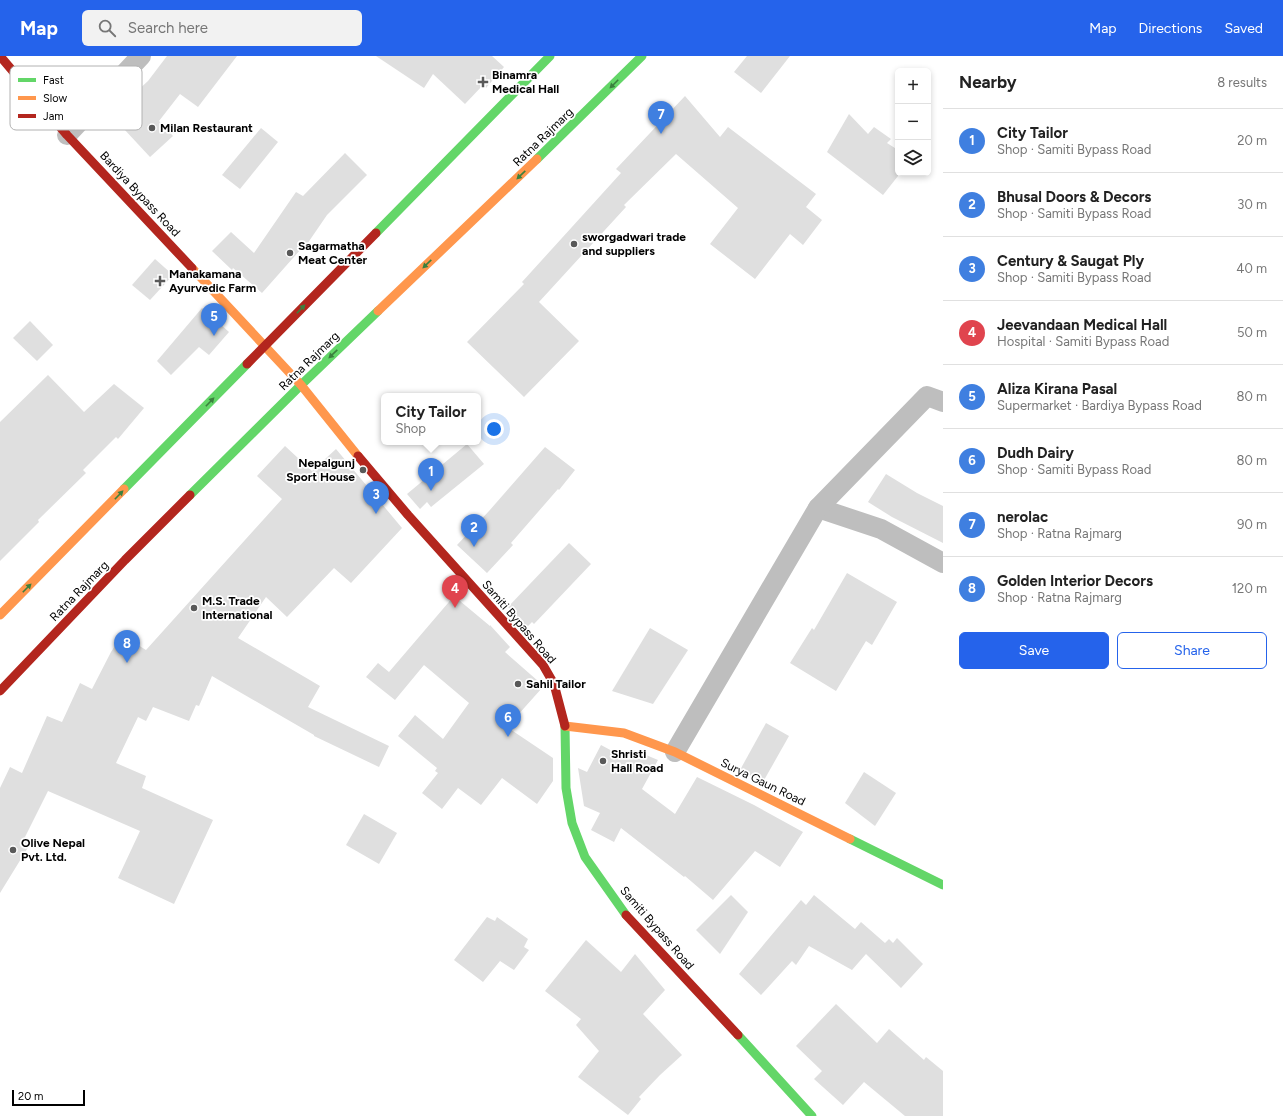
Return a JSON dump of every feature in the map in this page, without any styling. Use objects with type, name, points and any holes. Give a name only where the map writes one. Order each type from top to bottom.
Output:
[{"type":"main road","name":"Bardiya Bypass Road","points":[[0,56],[10,68]]},
{"type":"main road","points":[[0,615],[550,56]]},
{"type":"main road","name":"Ratna Rajmarg","points":[[0,691],[125,560],[301,385],[551,146],[642,56]]},
{"type":"main road","name":"Bardiya Bypass Road","points":[[63,130],[265,346]]},
{"type":"main road","name":"Samiti Bypass Road","points":[[265,346],[301,385],[355,453],[408,515],[543,666],[554,684],[565,726],[566,788],[572,823],[585,857],[622,910],[812,1116]]},
{"type":"main road","name":"Surya Gaun Road","points":[[565,726],[624,733],[675,752],[943,885]]},
{"type":"street","points":[[132,66],[141,56]]},
{"type":"street","points":[[67,135],[72,130]]},
{"type":"street","points":[[675,752],[818,508],[928,396],[943,402]]},
{"type":"street","points":[[818,508],[881,529],[943,563]]},
{"type":"building","points":[[167,56],[237,56],[198,107],[180,94],[159,121],[173,136],[150,157],[125,130],[142,130],[142,87]]},
{"type":"building","points":[[376,56],[492,56],[504,67],[486,88],[483,85],[465,104],[433,74],[424,88]]},
{"type":"building","points":[[747,56],[790,56],[761,93],[734,72]]},
{"type":"building","points":[[685,96],[720,137],[728,127],[816,194],[806,207],[822,220],[803,245],[790,234],[755,279],[710,244],[738,208],[676,154],[624,205],[626,207],[539,302],[579,341],[524,397],[467,342],[524,284],[522,282],[621,173],[616,169]]},
{"type":"building","points":[[849,114],[868,134],[874,127],[891,139],[887,143],[895,148],[895,176],[898,176],[883,195],[827,152]]},
{"type":"building","points":[[261,128],[278,142],[240,189],[222,175]]},
{"type":"building","points":[[345,153],[367,175],[327,215],[303,250],[301,249],[262,293],[233,268],[232,270],[212,251],[231,232],[254,253],[296,192],[303,196]]},
{"type":"building","points":[[155,259],[173,275],[150,300],[132,285]]},
{"type":"building","points":[[202,308],[229,332],[209,355],[199,347],[171,375],[157,361]]},
{"type":"building","points":[[30,321],[53,345],[37,361],[13,338]]},
{"type":"building","points":[[48,375],[84,412],[114,384],[144,408],[118,439],[116,437],[83,470],[86,473],[38,520],[39,522],[0,561],[0,422]]},
{"type":"building","points":[[466,445],[468,445],[484,464],[431,507],[427,502],[420,509],[407,494]]},
{"type":"building","points":[[285,446],[312,471],[336,449],[402,528],[351,583],[334,568],[287,617],[266,597],[238,638],[320,686],[308,707],[389,746],[379,767],[314,736],[212,676],[199,706],[196,705],[189,721],[153,707],[146,721],[138,717],[116,763],[146,776],[142,788],[213,820],[174,904],[118,878],[140,831],[48,791],[25,837],[32,841],[0,893],[0,788],[10,767],[22,773],[47,716],[62,722],[80,683],[92,689],[111,652],[122,635],[146,650],[282,499],[257,476]]},
{"type":"building","points":[[545,447],[575,470],[511,543],[513,545],[487,573],[457,545]]},
{"type":"building","points":[[886,474],[917,493],[943,506],[943,543],[892,517],[868,502]]},
{"type":"building","points":[[569,543],[591,564],[534,624],[532,622],[526,628],[508,607]]},
{"type":"building","points":[[847,573],[897,602],[872,645],[866,641],[836,691],[790,663],[812,628],[814,630]]},
{"type":"building","points":[[454,596],[490,625],[510,647],[505,652],[538,681],[542,688],[507,727],[553,758],[553,781],[537,804],[502,778],[481,805],[458,788],[442,809],[422,793],[438,773],[435,771],[437,768],[398,736],[415,715],[443,739],[469,703],[424,665],[395,700],[366,677],[378,663],[389,672]]},
{"type":"building","points":[[650,628],[688,650],[653,704],[612,691]]},
{"type":"building","points":[[766,723],[789,736],[763,782],[740,770]]},
{"type":"building","points":[[601,745],[629,760],[634,750],[658,760],[642,789],[675,814],[697,777],[754,805],[803,832],[780,867],[755,851],[713,900],[685,876],[684,877],[621,828],[614,842],[591,830],[600,813],[584,806],[578,768],[587,772]]},
{"type":"building","points":[[864,772],[896,793],[875,826],[845,803]]},
{"type":"building","points":[[364,814],[397,833],[379,864],[346,845]]},
{"type":"building","points":[[731,895],[748,912],[720,954],[696,930]]},
{"type":"building","points":[[814,895],[855,929],[861,922],[885,943],[889,939],[893,943],[897,938],[923,964],[901,988],[866,954],[852,970],[809,946],[796,965],[792,961],[761,995],[739,974],[801,900],[806,905]]},
{"type":"building","points":[[487,917],[495,921],[497,917],[528,939],[524,947],[529,950],[514,970],[500,961],[483,982],[454,960]]},
{"type":"building","points":[[586,940],[621,972],[635,954],[665,990],[643,1014],[682,1055],[639,1097],[641,1099],[628,1115],[578,1077],[599,1051],[576,1025],[581,1019],[545,991]]},
{"type":"building","points":[[836,1004],[877,1043],[889,1029],[924,1060],[926,1057],[943,1071],[943,1116],[905,1116],[864,1082],[843,1105],[814,1079],[822,1071],[796,1046]]},
{"type":"traffic: fast","points":[[376,233],[550,56]]},
{"type":"traffic: fast","points":[[537,159],[642,56]]},
{"type":"traffic: fast","points":[[190,495],[378,311]]},
{"type":"traffic: fast","points":[[124,489],[247,364]]},
{"type":"traffic: fast","points":[[565,726],[566,788],[572,823],[585,857],[626,915]]},
{"type":"traffic: fast","points":[[850,839],[943,885]]},
{"type":"traffic: fast","points":[[738,1035],[812,1116]]},
{"type":"traffic: slow","points":[[378,311],[537,159]]},
{"type":"traffic: slow","points":[[192,268],[301,385],[358,456]]},
{"type":"traffic: slow","points":[[0,615],[124,489]]},
{"type":"traffic: slow","points":[[565,726],[624,733],[675,752],[850,839]]},
{"type":"traffic: jam","points":[[0,56],[10,68]]},
{"type":"traffic: jam","points":[[63,130],[192,268]]},
{"type":"traffic: jam","points":[[247,364],[376,233]]},
{"type":"traffic: jam","points":[[358,456],[408,515],[543,665],[554,684],[565,726]]},
{"type":"traffic: jam","points":[[0,691],[125,560],[190,495]]},
{"type":"traffic: jam","points":[[626,915],[738,1035]]},
{"type":"place","name":"Binamra Medical Hall","points":[[483,82]]},
{"type":"place","name":"Milan Restaurant","points":[[152,128]]},
{"type":"place","name":"nerolac","points":[[661,134]]},
{"type":"place","name":"sworgadwari trade and suppliers","points":[[574,244]]},
{"type":"place","name":"Sagarmatha Meat Center","points":[[290,253]]},
{"type":"place","name":"Manakamana Ayurvedic Farm","points":[[160,281]]},
{"type":"place","name":"Aliza Kirana Pasal","points":[[214,336]]},
{"type":"place","name":"Nepalgunj Sport House","points":[[363,470]]},
{"type":"place","name":"City Tailor","points":[[431,491]]},
{"type":"place","name":"Century & Saugat Ply","points":[[376,514]]},
{"type":"place","name":"Bhusal Doors & Decors","points":[[474,547]]},
{"type":"place","name":"M.S. Trade International","points":[[194,608]]},
{"type":"place","name":"Jeevandaan Medical Hall","points":[[455,608]]},
{"type":"place","name":"Golden Interior Decors","points":[[127,663]]},
{"type":"place","name":"Sahil Tailor","points":[[518,684]]},
{"type":"place","name":"Dudh Dairy","points":[[508,737]]},
{"type":"place","name":"Shristi Hall Road","points":[[603,761]]},
{"type":"place","name":"Olive Nepal Pvt. Ltd.","points":[[13,850]]}]
